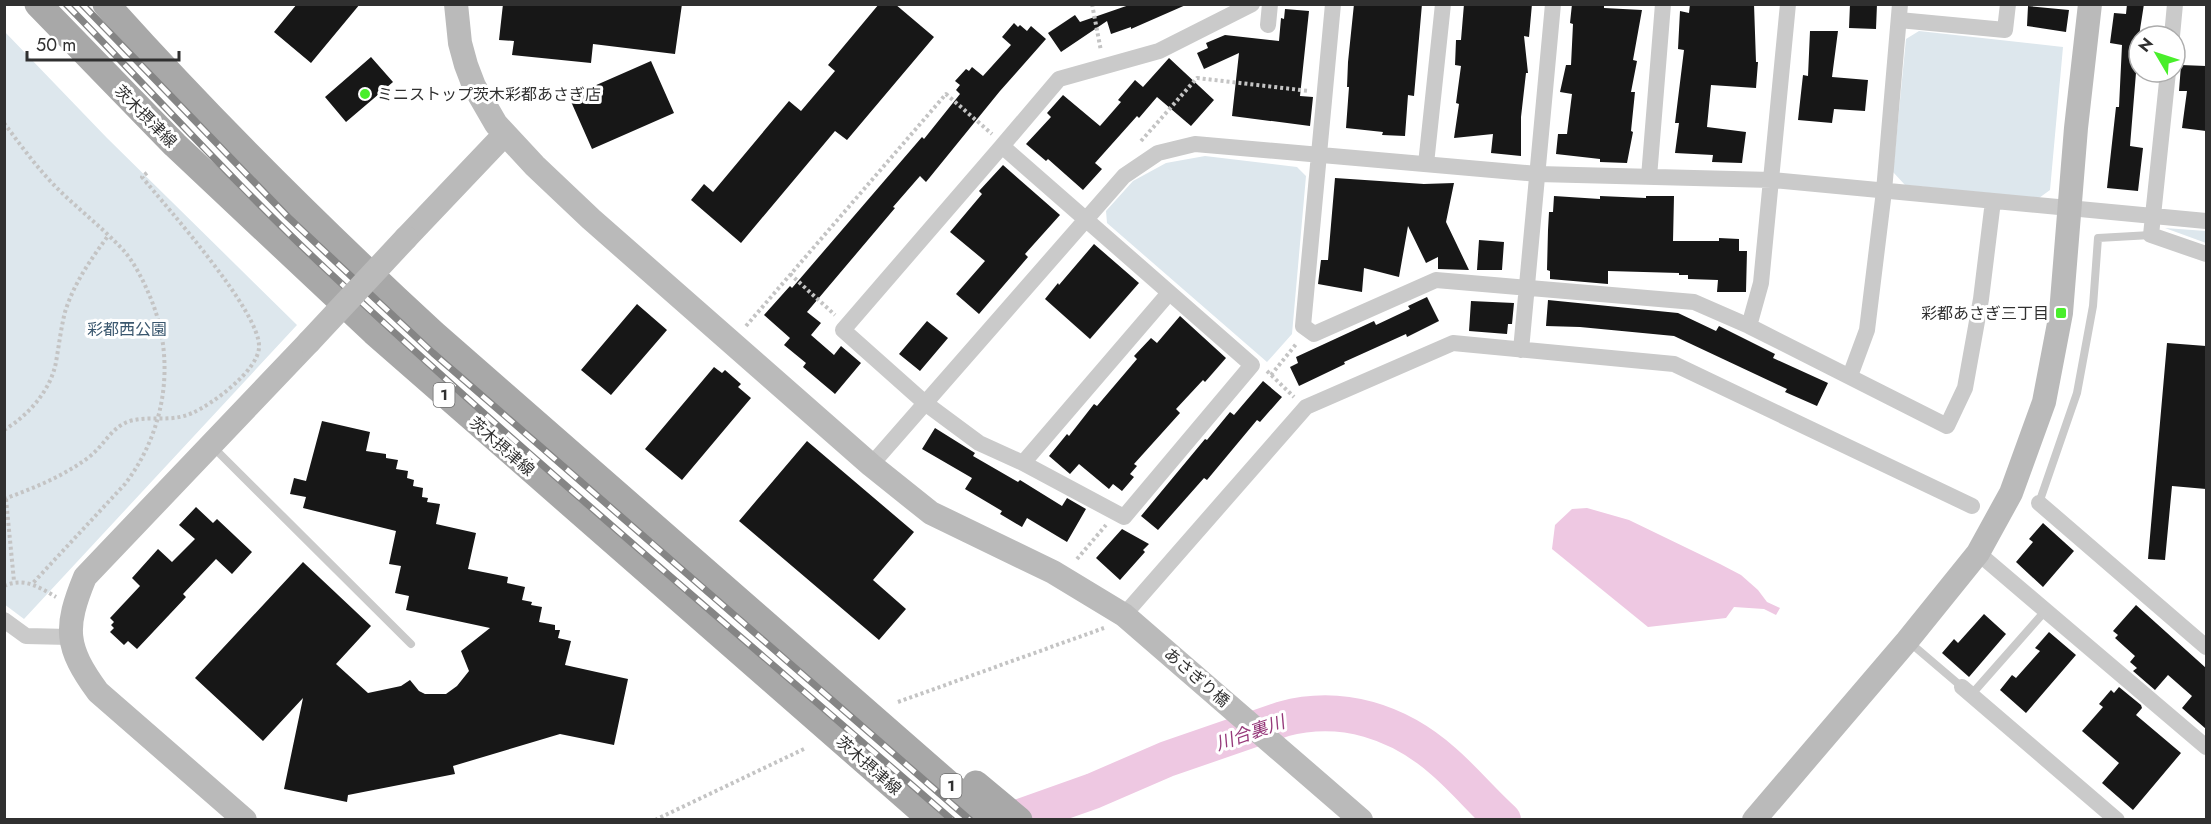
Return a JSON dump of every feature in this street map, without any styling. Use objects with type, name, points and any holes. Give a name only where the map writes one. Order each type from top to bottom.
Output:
[{"type":"main road","name":"茨木摂津線","points":[[38,4],[175,145],[374,332],[927,816]]},
{"type":"main road","name":"1","points":[[106,4],[249,157],[382,286],[499,393],[807,660],[918,747],[990,819]]},
{"type":"main road","points":[[918,747],[1019,819]]},
{"type":"street","name":"あさぎり橋","points":[[456,4],[460,43],[466,64],[485,107],[504,135],[591,219],[871,465],[931,513],[1053,572],[1124,615],[1352,812]]},
{"type":"street","points":[[1002,146],[1252,365],[1124,517],[1023,462],[979,443],[925,403],[843,330],[1059,79],[1160,51],[1252,4]]},
{"type":"street","points":[[1268,26],[1270,4]]},
{"type":"street","points":[[1333,4],[1303,326],[1314,334],[1436,280],[1694,302],[1749,326],[1947,426],[1965,388],[1982,299],[1993,201]]},
{"type":"street","points":[[1426,164],[1443,4]]},
{"type":"street","points":[[1521,350],[1553,4]]},
{"type":"street","points":[[1649,177],[1663,4]]},
{"type":"street","points":[[1749,326],[1761,283],[1788,4]]},
{"type":"street","points":[[1850,376],[1867,330],[1884,191],[1900,12],[2006,30],[2008,4]]},
{"type":"street","points":[[1754,819],[1907,641],[1978,552],[2011,493],[2044,402],[2061,313],[2069,208],[2090,4]]},
{"type":"street","points":[[2173,24],[2175,4]]},
{"type":"street","points":[[2167,84],[2151,235],[2206,254]]},
{"type":"street","points":[[244,819],[98,692],[81,669],[69,637],[73,606],[85,577],[504,135]]},
{"type":"street","points":[[871,465],[1124,176],[1158,153],[1196,144],[1538,174],[1772,180],[2206,221]]},
{"type":"street","points":[[1023,462],[1169,293]]},
{"type":"street","points":[[1124,615],[1306,407],[1453,344],[1674,364],[1972,506]]},
{"type":"street","points":[[2039,503],[2206,647]]},
{"type":"street","points":[[1978,552],[2206,747]]},
{"type":"street","points":[[4,620],[26,636],[69,637]]},
{"type":"street","points":[[1966,691],[2117,819]]},
{"type":"lane","points":[[2039,503],[2077,393],[2093,306],[2098,238],[2151,235]]},
{"type":"lane","points":[[211,445],[411,644]]},
{"type":"lane","points":[[1907,641],[1966,691],[2046,610]]},
{"type":"path","points":[[1092,4],[1104,66]]},
{"type":"path","points":[[1138,144],[1197,78],[1324,93]]},
{"type":"path","points":[[745,327],[946,94],[996,137],[1002,146]]},
{"type":"path","points":[[4,123],[29,157],[60,191],[126,254],[142,280],[157,312],[164,351],[164,383],[159,418],[138,467],[33,583]]},
{"type":"path","points":[[14,581],[5,499],[69,471],[92,454],[111,433],[130,421],[159,418],[164,420],[200,410],[222,395],[252,363],[259,348],[256,331],[245,307],[142,177],[148,172]]},
{"type":"path","points":[[4,430],[18,422],[45,391],[56,364],[66,310],[77,282],[108,236]]},
{"type":"path","points":[[790,274],[847,326]]},
{"type":"path","points":[[1271,375],[1309,330]]},
{"type":"path","points":[[1252,365],[1263,368],[1306,407]]},
{"type":"path","points":[[1077,559],[1116,513]]},
{"type":"path","points":[[4,586],[14,581],[33,583],[58,598]]},
{"type":"path","points":[[898,702],[1109,627],[1124,615]]},
{"type":"path","points":[[655,819],[804,749]]},
{"type":"green space","name":"彩都西公園","points":[[4,31],[107,138],[297,325],[24,619],[4,604]]},
{"type":"green space","points":[[1919,31],[2063,47],[2050,190],[2039,198],[1905,185],[1893,172],[1906,39]]},
{"type":"green space","points":[[1205,156],[1297,167],[1306,176],[1292,334],[1267,362],[1107,223],[1106,211],[1133,181],[1166,163]]},
{"type":"green space","points":[[2165,228],[2206,231],[2206,243]]},
{"type":"shaded area","points":[[1587,508],[1629,520],[1720,564],[1741,575],[1758,590],[1767,602],[1780,608],[1776,615],[1764,609],[1734,607],[1726,618],[1648,627],[1552,549],[1555,525],[1572,509]]},
{"type":"building","points":[[297,4],[360,4],[311,63],[274,32]]},
{"type":"building","points":[[503,4],[682,4],[675,54],[593,44],[591,63],[512,55],[514,41],[499,40]]},
{"type":"building","points":[[879,4],[895,4],[934,37],[847,140],[835,131],[741,243],[691,200],[704,184],[713,192],[789,101],[801,111],[835,71],[828,65]]},
{"type":"building","points":[[1132,4],[1188,4],[1131,29],[1131,27],[1111,34],[1107,21],[1061,52],[1048,33],[1075,15],[1080,22]]},
{"type":"building","points":[[1354,4],[1422,4],[1414,96],[1408,95],[1405,136],[1382,135],[1383,132],[1346,128],[1348,62]]},
{"type":"building","points":[[1464,4],[1532,4],[1529,37],[1524,36],[1528,73],[1526,73],[1521,117],[1521,156],[1491,153],[1493,134],[1454,138],[1461,66],[1455,65],[1456,40],[1461,40]]},
{"type":"building","points":[[1572,4],[1604,4],[1604,8],[1642,10],[1633,60],[1637,61],[1631,92],[1635,92],[1631,131],[1633,132],[1627,163],[1600,162],[1600,159],[1556,154],[1558,134],[1567,134],[1572,94],[1560,92],[1566,65],[1571,65]]},
{"type":"building","points":[[1690,4],[1754,4],[1756,62],[1758,62],[1756,88],[1711,85],[1707,127],[1746,132],[1742,163],[1712,162],[1713,155],[1675,153],[1679,123],[1675,123],[1684,50],[1678,49],[1680,11],[1689,13]]},
{"type":"building","points":[[1850,4],[1877,4],[1876,29],[1849,28]]},
{"type":"building","points":[[2127,4],[2144,4],[2141,24],[2127,24],[2127,84],[2135,84],[2130,146],[2143,148],[2138,191],[2107,188],[2116,107],[2119,107],[2122,45],[2110,43],[2114,13],[2126,14]]},
{"type":"building","points":[[2028,6],[2069,10],[2066,32],[2027,26]]},
{"type":"building","points":[[1285,9],[1309,11],[1300,96],[1313,97],[1310,126],[1232,116],[1239,53],[1204,69],[1197,53],[1208,48],[1206,43],[1225,35],[1279,41],[1281,18],[1284,19]]},
{"type":"building","points":[[1014,23],[1027,31],[1031,26],[1046,39],[1000,91],[926,182],[920,176],[807,312],[821,323],[811,335],[834,355],[841,346],[861,363],[835,394],[803,367],[806,363],[784,345],[790,338],[764,315],[790,286],[792,288],[922,137],[924,139],[960,94],[956,90],[960,85],[955,81],[966,69],[969,71],[972,67],[983,76],[1011,45],[1002,37]]},
{"type":"building","points":[[1810,31],[1838,31],[1832,77],[1868,80],[1865,111],[1834,109],[1832,123],[1798,120],[1803,75],[1808,76]]},
{"type":"building","points":[[371,57],[393,82],[346,122],[325,97]]},
{"type":"building","points":[[1169,58],[1214,100],[1191,126],[1157,97],[1095,163],[1102,169],[1083,190],[1048,159],[1046,161],[1026,144],[1051,117],[1047,113],[1063,95],[1100,126],[1121,102],[1118,100],[1135,80],[1143,87]]},
{"type":"building","points":[[651,61],[674,113],[592,149],[569,97]]},
{"type":"building","points":[[2187,65],[2206,66],[2206,131],[2182,128],[2187,91],[2179,91],[2180,84],[2187,84]]},
{"type":"building","points":[[1003,165],[1060,215],[1025,254],[1028,257],[979,314],[956,294],[985,261],[950,232],[982,194],[979,191]]},
{"type":"building","points":[[1335,178],[1424,184],[1454,183],[1446,222],[1469,270],[1438,269],[1438,257],[1426,263],[1408,226],[1399,277],[1364,268],[1362,292],[1318,284],[1321,260],[1328,260]]},
{"type":"building","points":[[1554,196],[1600,199],[1600,196],[1646,198],[1646,196],[1674,196],[1673,241],[1739,239],[1739,251],[1747,251],[1746,292],[1717,292],[1718,280],[1688,279],[1688,275],[1679,275],[1679,273],[1608,271],[1608,284],[1550,279],[1550,271],[1547,270],[1548,230],[1549,212],[1553,212]]},
{"type":"building","points":[[1479,240],[1504,242],[1502,270],[1477,270]]},
{"type":"building","points":[[1094,244],[1139,283],[1090,339],[1045,299]]},
{"type":"building","points":[[1427,297],[1439,321],[1407,337],[1406,334],[1344,362],[1345,364],[1299,386],[1290,367],[1298,363],[1296,357],[1374,321],[1376,325],[1410,309],[1408,306]]},
{"type":"building","points":[[1548,300],[1678,313],[1716,331],[1719,326],[1775,354],[1773,358],[1828,383],[1817,406],[1785,392],[1787,389],[1674,336],[1546,326]]},
{"type":"building","points":[[1471,301],[1514,303],[1512,324],[1508,324],[1507,334],[1469,331]]},
{"type":"building","points":[[637,304],[667,330],[611,395],[581,370]]},
{"type":"building","points":[[1180,316],[1226,358],[1205,382],[1203,380],[1176,409],[1180,413],[1134,464],[1137,466],[1130,474],[1134,477],[1122,491],[1113,484],[1109,489],[1079,464],[1070,474],[1049,456],[1067,434],[1069,436],[1094,404],[1097,406],[1137,359],[1134,356],[1151,338],[1157,343]]},
{"type":"building","points":[[927,321],[948,338],[920,371],[899,354]]},
{"type":"building","points":[[2167,343],[2206,346],[2206,489],[2172,486],[2165,560],[2148,559]]},
{"type":"building","points":[[714,367],[722,373],[725,370],[741,384],[738,387],[751,398],[682,480],[645,449]]},
{"type":"building","points":[[1263,381],[1282,397],[1260,422],[1257,420],[1207,480],[1204,478],[1158,530],[1141,516],[1205,439],[1207,440],[1230,412],[1234,415]]},
{"type":"building","points":[[322,421],[370,432],[366,451],[386,454],[386,458],[398,460],[396,469],[408,471],[407,478],[414,480],[413,486],[423,488],[422,497],[428,498],[427,502],[440,504],[436,524],[476,533],[468,569],[508,577],[507,583],[525,587],[522,600],[542,607],[539,622],[555,625],[555,630],[560,630],[558,638],[571,641],[565,665],[628,679],[614,745],[560,734],[453,766],[455,774],[348,795],[347,802],[284,789],[303,698],[263,741],[195,678],[303,562],[371,626],[336,664],[368,693],[401,686],[410,680],[419,691],[425,694],[446,694],[457,686],[469,671],[461,651],[490,628],[406,610],[409,596],[395,593],[401,566],[389,564],[396,531],[303,508],[306,497],[290,494],[294,478],[306,481]]},
{"type":"building","points":[[935,428],[975,453],[973,456],[1018,482],[1020,480],[1062,506],[1067,498],[1086,509],[1067,542],[1027,518],[1022,527],[1000,514],[1002,511],[965,489],[972,478],[922,449]]},
{"type":"building","points":[[807,441],[914,532],[873,580],[906,609],[879,640],[739,521]]},
{"type":"building","points":[[196,507],[213,523],[217,519],[252,552],[232,574],[216,559],[183,594],[186,597],[137,649],[128,641],[124,645],[110,632],[114,628],[111,625],[114,622],[110,618],[140,586],[132,578],[158,549],[172,562],[195,539],[179,525]]},
{"type":"building","points":[[2043,523],[2074,551],[2043,587],[2016,562],[2033,542],[2029,539]]},
{"type":"building","points":[[1122,529],[1149,544],[1143,550],[1145,552],[1120,580],[1096,558]]},
{"type":"building","points":[[2136,605],[2206,668],[2206,729],[2182,708],[2192,696],[2168,675],[2155,690],[2133,671],[2137,668],[2130,662],[2135,656],[2115,638],[2118,635],[2113,631]]},
{"type":"building","points":[[1984,614],[2006,634],[1969,677],[1942,653],[1954,639],[1958,643]]},
{"type":"building","points":[[2049,632],[2076,655],[2026,713],[2000,690],[2012,675],[2016,678],[2040,651],[2035,648]]},
{"type":"building","points":[[2119,687],[2141,705],[2142,708],[2136,715],[2181,753],[2133,810],[2102,783],[2119,763],[2082,731],[2103,707],[2099,704],[2111,690],[2114,693]]},
{"type":"waterway","name":"川合裏川","points":[[1011,820],[1093,791],[1167,759],[1283,719],[1327,713],[1369,719],[1408,736],[1443,761],[1503,820]]},
{"type":"railway","points":[[66,4],[262,207],[405,342],[482,412],[952,820]]},
{"type":"railway","points":[[82,4],[288,217],[433,353],[970,820]]},
{"type":"place","name":"ミニストップ茨木彩都あさぎ店","points":[[365,94]]},
{"type":"place","name":"彩都あさぎ三丁目","points":[[2061,313]]}]
